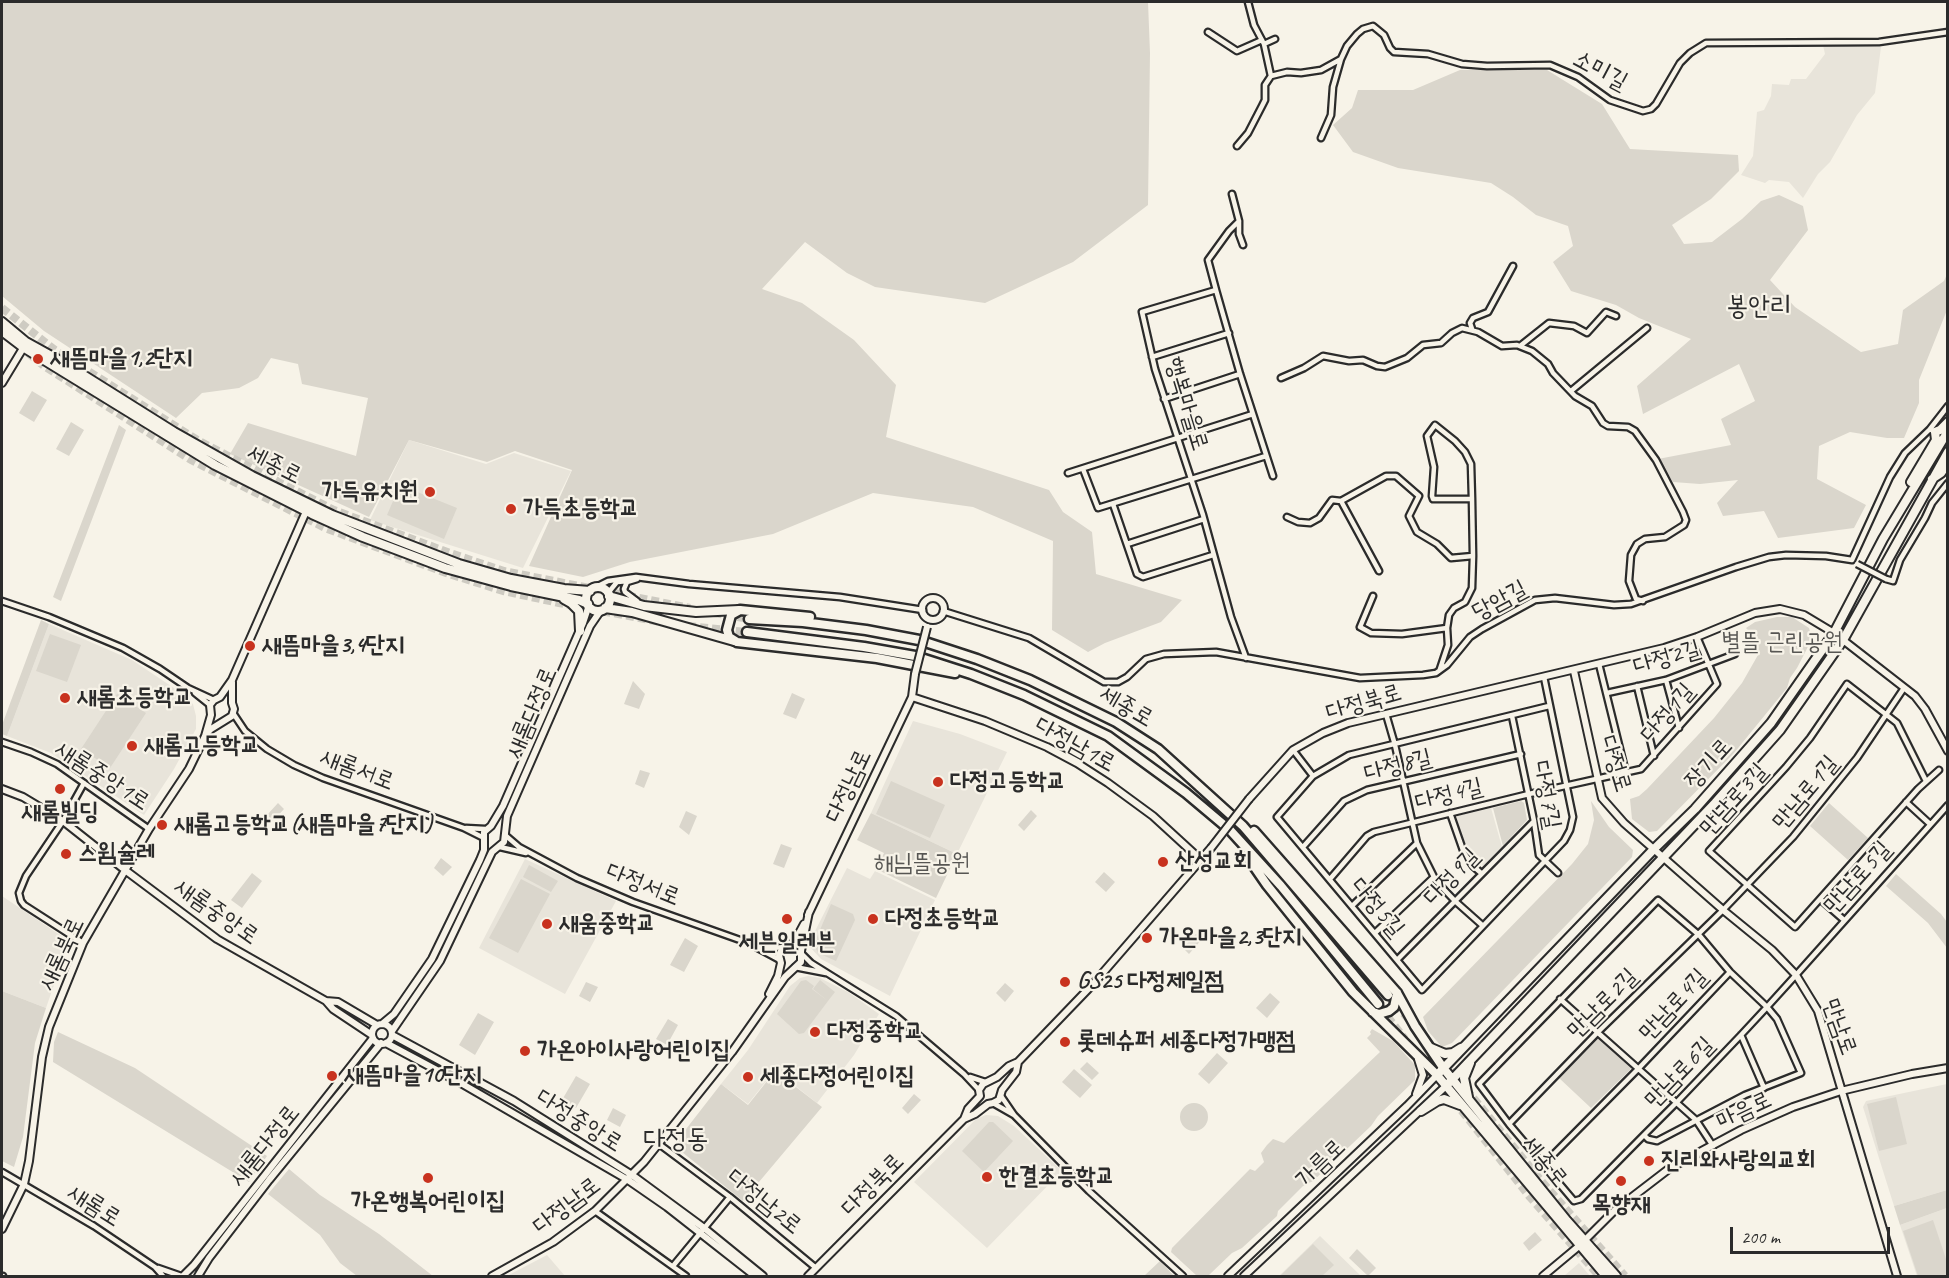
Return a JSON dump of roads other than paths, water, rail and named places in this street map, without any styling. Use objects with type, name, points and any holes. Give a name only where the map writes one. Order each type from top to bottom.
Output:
[{"type":"highway","points":[[999,684],[877,658],[737,642],[729,636],[727,627],[731,615],[740,610],[867,625],[908,633],[975,652],[1030,680]]},
{"type":"highway","name":"세종로","points":[[749,619],[845,627],[919,640],[1030,680],[1116,722],[1158,749],[1227,805],[1256,833],[1393,994],[1425,1043],[1440,1072]]},
{"type":"highway","name":"세종로","points":[[747,632],[915,656],[999,684],[1069,715],[1108,736],[1177,785],[1230,830],[1267,885],[1353,992],[1375,1008],[1413,1051],[1440,1072]]},
{"type":"highway","points":[[1375,1008],[1379,1014],[1389,1011],[1394,1007],[1393,994]]},
{"type":"main road","name":"세종로","points":[[2,322],[25,345]]},
{"type":"main road","name":"세종로","points":[[2,331],[214,465],[308,507],[459,564],[511,579],[564,589],[593,589]]},
{"type":"main road","points":[[1883,539],[1884,527],[1936,440],[1932,430],[1940,430],[1947,422]]},
{"type":"main road","name":"장기로","points":[[1440,1072],[1695,809],[1771,723],[1834,633],[1883,539],[1947,432]]},
{"type":"main road","name":"장기로","points":[[1449,1083],[1731,786],[1780,730],[1843,640],[1947,452]]},
{"type":"main road","points":[[1931,480],[1941,473],[1947,463]]},
{"type":"main road","name":"세종로","points":[[308,507],[363,537],[445,568],[588,604]]},
{"type":"main road","points":[[737,642],[632,612],[595,610],[588,604],[587,595],[593,589],[604,588],[609,594],[644,606],[696,612],[740,610]]},
{"type":"main road","points":[[603,609],[609,602],[609,594]]},
{"type":"main road","points":[[562,598],[579,611],[580,631]]},
{"type":"main road","points":[[1425,1043],[1438,1053],[1445,1054],[1453,1053],[1473,1040]]},
{"type":"main road","points":[[1421,1111],[1444,1099],[1466,1104],[1464,1078],[1470,1062],[1479,1050]]},
{"type":"main road","name":"세종로","points":[[1440,1072],[1606,1276]]},
{"type":"main road","name":"세종로","points":[[1581,1243],[1616,1276]]},
{"type":"street","points":[[1237,146],[1248,133],[1265,100],[1265,86],[1270,76],[1263,42],[1254,25],[1248,2]]},
{"type":"street","name":"소미길","points":[[1321,138],[1330,115],[1333,87],[1347,46],[1363,29],[1373,26],[1384,35],[1389,48],[1394,52],[1428,54],[1462,64],[1550,65],[1578,77],[1610,100],[1643,111],[1651,109],[1656,104],[1680,63],[1690,53],[1706,43],[1879,42],[1947,32]]},
{"type":"street","points":[[1208,32],[1238,51],[1275,39]]},
{"type":"street","points":[[1270,76],[1287,72],[1301,73],[1321,70],[1341,59]]},
{"type":"street","points":[[1232,194],[1243,245]]},
{"type":"street","points":[[1239,221],[1208,260],[1240,374],[1274,476]]},
{"type":"street","points":[[1472,329],[1470,323],[1473,318],[1488,312],[1513,266]]},
{"type":"street","name":"행복마을로","points":[[1216,290],[1142,312],[1164,399],[1204,519],[1231,617],[1246,658]]},
{"type":"street","points":[[1520,346],[1549,323],[1574,326],[1587,333],[1606,312],[1616,316]]},
{"type":"street","points":[[1281,378],[1304,368],[1323,356],[1349,361],[1363,360],[1385,367],[1407,358],[1423,345],[1440,343],[1462,328],[1472,329],[1502,346],[1520,346],[1542,358],[1570,391],[1582,402],[1592,406],[1603,423],[1608,426],[1628,427],[1635,431],[1656,460],[1683,512],[1686,520],[1684,525],[1665,537],[1645,538],[1637,544],[1631,555],[1629,581],[1636,599],[1643,601]]},
{"type":"street","points":[[1570,391],[1647,328]]},
{"type":"street","points":[[1152,357],[1229,333]]},
{"type":"street","points":[[2,383],[25,345]]},
{"type":"street","points":[[1164,399],[1240,374]]},
{"type":"street","points":[[1855,562],[1890,477],[1905,453],[1932,430],[1947,406]]},
{"type":"street","points":[[1068,473],[1253,414]]},
{"type":"street","points":[[944,611],[1029,638],[1104,682],[1118,682],[1128,677],[1146,659],[1164,654],[1216,652],[1360,678],[1423,675],[1440,670],[1448,645],[1449,615],[1454,608],[1465,602],[1472,588],[1471,464],[1465,452],[1455,441],[1435,425],[1427,436],[1434,467],[1433,499]]},
{"type":"street","points":[[1083,469],[1098,508],[1266,456]]},
{"type":"street","points":[[1287,517],[1298,522],[1310,523],[1319,518],[1332,500],[1341,501],[1386,476],[1396,476],[1419,496],[1433,499],[1472,499]]},
{"type":"street","name":"당암길","points":[[1440,670],[1454,658],[1470,637],[1535,600],[1555,598],[1622,605],[1643,601],[1736,567],[1769,557],[1786,555],[1826,556],[1855,562],[1893,582],[1900,560],[1926,518],[1932,503],[1947,483]]},
{"type":"street","points":[[1419,496],[1409,516],[1417,532],[1437,544],[1450,558],[1473,556]]},
{"type":"street","points":[[1341,501],[1379,571]]},
{"type":"street","points":[[1113,504],[1137,574],[1143,577],[1213,555]]},
{"type":"street","points":[[222,722],[215,720],[211,715],[215,701],[232,681],[308,507]]},
{"type":"street","points":[[1127,544],[1204,519]]},
{"type":"street","points":[[593,589],[608,581],[627,577],[644,578],[840,597],[923,610]]},
{"type":"street","points":[[609,594],[617,582],[644,578]]},
{"type":"street","points":[[637,579],[627,582],[624,589],[644,606]]},
{"type":"street","points":[[1373,596],[1360,627],[1371,633],[1402,634],[1447,628]]},
{"type":"street","points":[[933,598],[942,603],[944,611],[938,619],[930,619],[925,616],[923,610],[927,601],[933,598]]},
{"type":"street","points":[[2,601],[49,616],[123,648],[188,688],[215,701],[226,698],[232,703]]},
{"type":"street","name":"새롬다정로","points":[[488,828],[503,806],[580,631],[588,604]]},
{"type":"street","name":"새롬다정로","points":[[505,834],[507,816],[526,772],[590,626],[603,609]]},
{"type":"street","name":"다정북로","points":[[1018,1062],[1094,983],[1293,750],[1323,733],[1348,723],[1664,648],[1755,613],[1780,609],[1804,615],[1834,633],[1915,696],[1925,709],[1947,751]]},
{"type":"street","name":"다정남로","points":[[809,912],[912,698],[915,674],[930,619]]},
{"type":"street","name":"다정1길","points":[[1597,779],[1641,769],[1717,684],[1697,637]]},
{"type":"street","name":"다정2길","points":[[1607,693],[1666,680],[1735,654]]},
{"type":"street","points":[[1599,664],[1626,773]]},
{"type":"street","name":"다정로","points":[[1574,671],[1602,798],[1624,824],[1654,849]]},
{"type":"street","name":"다정5길","points":[[1544,677],[1573,817],[1570,830],[1564,841],[1422,990],[1277,817],[1313,776],[1349,755],[1549,706]]},
{"type":"street","points":[[1666,680],[1679,728]]},
{"type":"street","points":[[205,736],[231,716],[232,681]]},
{"type":"street","name":"만남로3길","points":[[1926,781],[1900,728],[1888,715],[1847,684],[1810,738],[1709,851],[1796,927],[1906,802],[1939,770]]},
{"type":"street","points":[[1637,686],[1654,756]]},
{"type":"street","name":"만남로1길","points":[[1723,910],[1823,802],[1888,715],[1904,688]]},
{"type":"street","name":"다정남1로","points":[[912,698],[985,721],[1047,747],[1077,763],[1146,811],[1201,860]]},
{"type":"street","points":[[1386,714],[1417,843],[1434,877],[1482,926]]},
{"type":"street","name":"새롬북로","points":[[2,1229],[24,1184],[42,1057],[49,1027],[83,943],[149,829],[189,769],[205,736],[211,715]]},
{"type":"street","name":"새롬서로","points":[[231,716],[245,731],[285,759],[323,778],[464,828],[483,840]]},
{"type":"street","name":"다정7길","points":[[1512,716],[1529,794],[1537,851],[1558,873]]},
{"type":"street","name":"새롬중앙1로","points":[[2,742],[57,764],[149,829]]},
{"type":"street","points":[[1293,750],[1313,776]]},
{"type":"street","name":"다정8길","points":[[1303,847],[1332,813],[1350,797],[1381,786],[1404,783],[1521,754]]},
{"type":"street","name":"다정4길","points":[[1330,879],[1367,836],[1374,832],[1597,779]]},
{"type":"street","points":[[83,943],[24,905],[19,893],[84,783]]},
{"type":"street","name":"새롬중앙로","points":[[2,789],[23,797],[63,821],[217,939],[326,1000],[338,1002],[380,1025]]},
{"type":"street","points":[[1906,802],[1930,824]]},
{"type":"street","name":"만남로5길","points":[[1796,975],[1947,805]]},
{"type":"street","points":[[1450,813],[1464,853],[1481,873]]},
{"type":"street","name":"다정9길","points":[[1397,960],[1534,821]]},
{"type":"street","points":[[464,828],[497,826],[519,847],[535,855]]},
{"type":"street","points":[[380,1025],[394,1014],[432,959],[480,860],[484,850],[483,840],[488,828]]},
{"type":"street","points":[[392,1033],[440,961],[488,861],[504,842],[505,834]]},
{"type":"street","points":[[483,840],[488,847],[535,855]]},
{"type":"street","points":[[1352,906],[1417,843]]},
{"type":"street","name":"만남로","points":[[1654,849],[1772,950],[1796,975],[1818,1011],[1897,1276]]},
{"type":"street","name":"다정서로","points":[[535,855],[577,878],[633,902],[740,940]]},
{"type":"street","points":[[1375,933],[1434,877]]},
{"type":"street","points":[[1820,899],[1844,920]]},
{"type":"street","name":"만남로4길","points":[[1479,1084],[1658,900],[1699,935],[1730,972],[1544,1164]]},
{"type":"street","name":"만남로2길","points":[[1509,1124],[1598,1032],[1723,910]]},
{"type":"street","points":[[762,1008],[778,976],[779,955],[798,937],[809,912]]},
{"type":"street","points":[[762,1008],[801,962],[809,912]]},
{"type":"street","points":[[740,940],[772,948],[795,946],[811,963],[886,1008],[964,1074],[991,1104],[1014,1115]]},
{"type":"street","points":[[740,940],[770,953],[784,966],[829,974]]},
{"type":"street","points":[[1730,972],[1767,1007]]},
{"type":"street","name":"만남로6길","points":[[1479,1084],[1509,1124],[1574,1201],[1578,1201],[1677,1102],[1796,975]]},
{"type":"street","points":[[1560,999],[1696,1120],[1713,1146]]},
{"type":"street","name":"새롬중앙로","points":[[326,1000],[333,1009],[373,1036]]},
{"type":"street","name":"만남로6길","points":[[1644,1135],[1648,1139],[1657,1141],[1745,1095],[1801,1073],[1777,1018],[1767,1007]]},
{"type":"street","name":"다정남로","points":[[492,1276],[553,1242],[595,1210],[630,1178],[732,1052],[762,1008]]},
{"type":"street","name":"새롬다정로","points":[[181,1276],[194,1265],[380,1025]]},
{"type":"street","name":"다정중앙로","points":[[380,1025],[386,1025],[392,1033],[514,1101],[630,1178],[763,1276]]},
{"type":"street","name":"새롬다정로","points":[[198,1276],[209,1258],[269,1180],[392,1033]]},
{"type":"street","name":"만남로6길","points":[[1741,1035],[1764,1088]]},
{"type":"street","name":"다정중앙로","points":[[373,1036],[630,1178]]},
{"type":"street","points":[[1407,1106],[1419,1090],[1423,1074],[1420,1062],[1413,1051]]},
{"type":"street","points":[[964,1119],[968,1109],[988,1081],[1018,1062]]},
{"type":"street","points":[[964,1119],[991,1104],[1016,1072],[1018,1062]]},
{"type":"street","name":"마음로","points":[[1543,1276],[1614,1211],[1670,1168],[1740,1130],[1793,1107],[1841,1091],[1947,1068]]},
{"type":"street","name":"가름로","points":[[1228,1276],[1440,1072]]},
{"type":"street","points":[[964,1074],[998,1083],[1014,1115],[1089,1191],[1183,1276]]},
{"type":"street","name":"가름로","points":[[1244,1276],[1449,1083]]},
{"type":"street","name":"다정북로","points":[[808,1276],[964,1119]]},
{"type":"street","name":"다정남2로","points":[[659,1144],[730,1197],[816,1268]]},
{"type":"street","name":"새롬로","points":[[2,1172],[94,1226],[155,1267],[163,1276]]},
{"type":"street","points":[[672,1266],[730,1197]]},
{"type":"street","points":[[595,1210],[686,1276]]},
{"type":"street","name":"다정중앙로","points":[[702,1231],[755,1276]]},
{"type":"street","points":[[155,1267],[181,1276],[190,1276]]},
{"type":"tunnel","points":[[2,308],[55,350],[199,441],[334,510],[504,571],[690,608]]},
{"type":"tunnel","points":[[28,353],[44,366],[191,460],[325,528],[446,573],[503,591],[660,622]]},
{"type":"tunnel","points":[[714,613],[749,619]]},
{"type":"tunnel","points":[[688,626],[747,632]]},
{"type":"tunnel","points":[[1388,995],[1410,1021]]},
{"type":"tunnel","points":[[1380,1007],[1405,1039]]},
{"type":"tunnel","points":[[1443,1061],[1544,1184],[1625,1276]]},
{"type":"tunnel","points":[[1454,1101],[1529,1196],[1599,1276]]},
{"type":"place","name":"새뜸마을1,2단지","points":[[38,359]]},
{"type":"place","name":"가득유치원","points":[[430,492]]},
{"type":"place","name":"가득초등학교","points":[[511,509]]},
{"type":"place","name":"새뜸마을3,4단지","points":[[250,646]]},
{"type":"place","name":"새롬초등학교","points":[[65,698]]},
{"type":"place","name":"새롬고등학교","points":[[132,746]]},
{"type":"place","name":"다정고등학교","points":[[938,782]]},
{"type":"place","name":"새롬빌딩","points":[[60,789]]},
{"type":"place","name":"새롬고등학교(새뜸마을7단지)","points":[[162,825]]},
{"type":"place","name":"스윔슐레","points":[[66,854]]},
{"type":"place","name":"산성교회","points":[[1163,862]]},
{"type":"place","name":"세븐일레븐","points":[[787,919]]},
{"type":"place","name":"다정초등학교","points":[[873,919]]},
{"type":"place","name":"새움중학교","points":[[547,924]]},
{"type":"place","name":"가온마을2,3단지","points":[[1147,938]]},
{"type":"place","name":"GS25 다정제일점","points":[[1065,982]]},
{"type":"place","name":"다정중학교","points":[[815,1032]]},
{"type":"place","name":"롯데슈퍼 세종다정가맹점","points":[[1065,1042]]},
{"type":"place","name":"가온아이사랑어린이집","points":[[525,1051]]},
{"type":"place","name":"새뜸마을10단지","points":[[332,1076]]},
{"type":"place","name":"세종다정어린이집","points":[[748,1077]]},
{"type":"place","name":"진리와사랑의교회","points":[[1649,1161]]},
{"type":"place","name":"한결초등학교","points":[[987,1177]]},
{"type":"place","name":"가온행복어린이집","points":[[428,1178]]},
{"type":"place","name":"목향재","points":[[1621,1181]]},
{"type":"district","name":"봉안리","points":[[1759,307]]},
{"type":"district","name":"다정동","points":[[676,1140]]},
{"type":"park label","name":"별뜰 근린공원","points":[[1782,643]]},
{"type":"park label","name":"해님뜰공원","points":[[922,864]]}]
